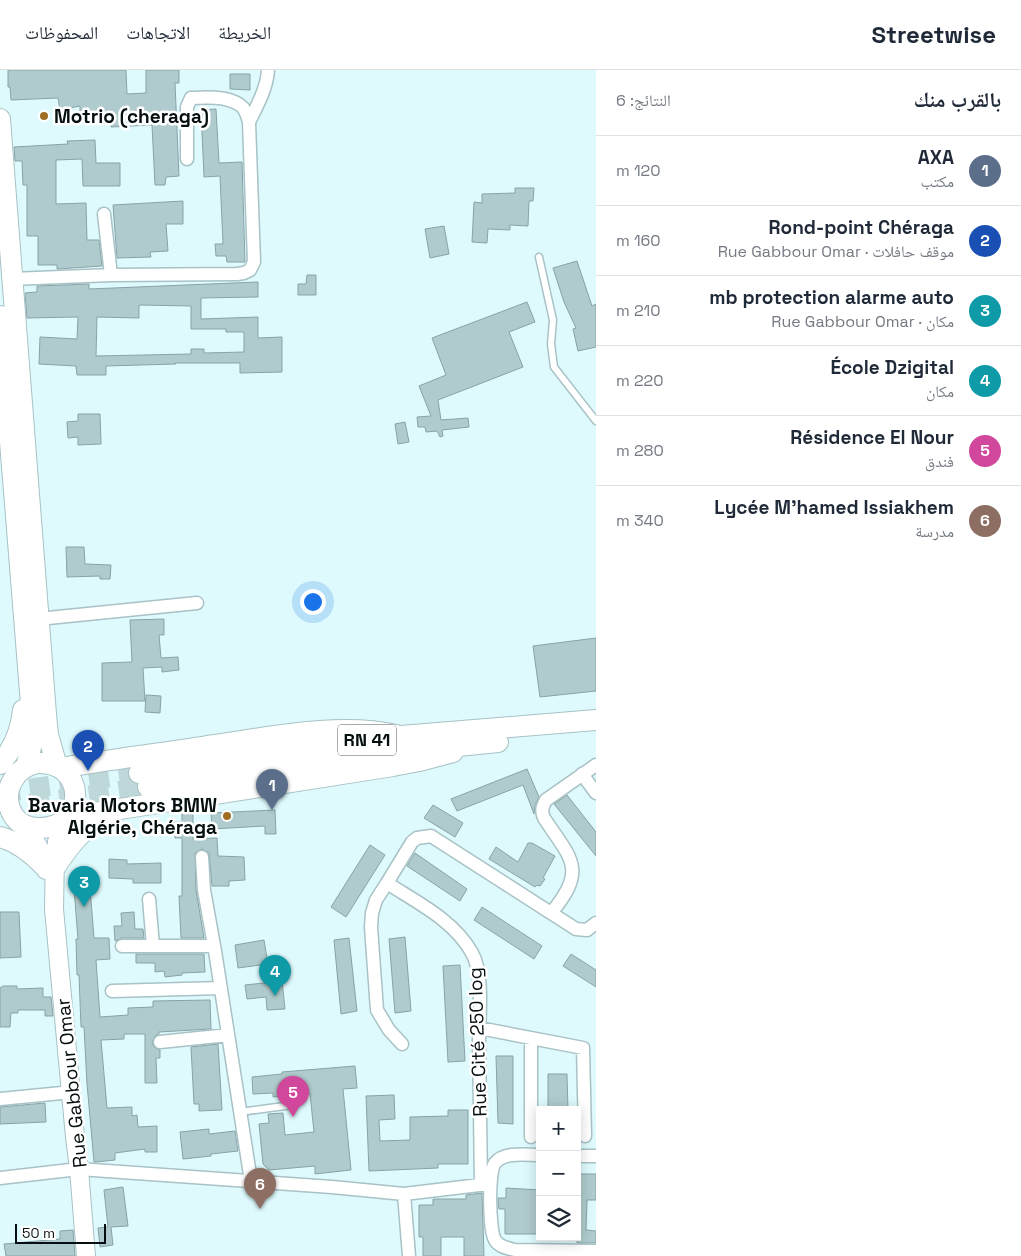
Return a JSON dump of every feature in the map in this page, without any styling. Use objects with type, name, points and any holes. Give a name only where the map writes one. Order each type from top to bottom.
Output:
[{"type":"main road","points":[[0,119],[47,725],[59,767],[69,776],[74,786],[76,796],[74,807],[68,818],[60,824],[43,828],[15,824],[8,804],[10,771]]},
{"type":"main road","points":[[0,316],[32,727],[29,756],[10,771]]},
{"type":"main road","name":"RN 41","points":[[596,720],[401,736],[143,780],[475,744],[596,734]]},
{"type":"main road","points":[[10,771],[38,763],[59,767],[252,740],[326,732],[363,730],[401,736]]},
{"type":"main road","points":[[68,818],[402,765],[438,757],[475,744]]},
{"type":"main road","points":[[0,837],[20,846],[50,868],[80,834],[97,820],[121,809]]},
{"type":"main road","name":"Rue Gabbour Omar","points":[[68,818],[57,842],[50,868],[86,1256]]},
{"type":"main road","name":"Rue Gabbour Omar","points":[[15,824],[38,846],[50,868]]},
{"type":"street","points":[[249,122],[259,102],[268,76],[268,70]]},
{"type":"street","points":[[12,279],[111,275],[237,274],[250,270],[254,262],[254,231],[249,122],[243,108],[232,101],[191,98],[187,107],[187,160]]},
{"type":"street","points":[[104,214],[111,275]]},
{"type":"street","points":[[38,619],[197,603]]},
{"type":"street","points":[[551,913],[565,896],[572,879],[573,870],[571,862],[544,818],[543,806],[546,800],[596,765]]},
{"type":"street","points":[[582,774],[596,793]]},
{"type":"street","points":[[402,1044],[388,1030],[377,1010],[370,927],[376,900],[412,842],[417,838],[431,836],[580,930],[587,930],[596,923]]},
{"type":"street","points":[[202,857],[204,890],[252,1181]]},
{"type":"street","name":"Rue Cité 250 log","points":[[387,883],[437,916],[454,930],[472,953],[476,964],[486,1184],[492,1233],[496,1242],[504,1248],[532,1253],[596,1251]]},
{"type":"street","points":[[149,899],[153,946]]},
{"type":"street","points":[[122,946],[212,946],[215,951]]},
{"type":"street","points":[[112,991],[220,988]]},
{"type":"street","points":[[479,1028],[583,1048],[585,1136]]},
{"type":"street","points":[[160,1042],[228,1035]]},
{"type":"street","points":[[531,1039],[531,1137]]},
{"type":"street","points":[[0,1099],[72,1092]]},
{"type":"street","points":[[0,1178],[79,1169],[332,1186],[404,1194],[486,1184],[495,1163],[503,1157],[514,1154],[536,1155]]},
{"type":"street","points":[[581,1156],[596,1156]]},
{"type":"street","points":[[404,1194],[409,1256]]},
{"type":"lane","points":[[538,257],[553,320],[551,344],[554,367],[596,421]]},
{"type":"lane","points":[[240,1112],[292,1105]]},
{"type":"building","points":[[8,70],[126,70],[127,94],[146,93],[146,70],[179,70],[179,83],[175,83],[179,176],[166,177],[165,185],[155,185],[152,125],[111,127],[111,120],[80,119],[80,106],[60,110],[58,98],[11,100],[10,87],[8,87]]},
{"type":"building","points":[[230,74],[250,74],[250,90],[230,89]]},
{"type":"building","points":[[216,109],[219,163],[242,162],[245,262],[227,262],[226,256],[216,256],[215,244],[223,244],[220,176],[204,177],[201,110]]},
{"type":"building","points":[[95,140],[96,163],[120,163],[120,186],[83,186],[82,159],[56,160],[56,204],[86,203],[87,240],[99,240],[102,266],[57,269],[57,265],[38,265],[38,236],[27,236],[27,185],[23,185],[22,161],[15,161],[14,147],[68,144],[67,141]]},
{"type":"building","points":[[515,188],[534,188],[533,201],[529,201],[528,226],[510,225],[510,230],[488,229],[487,243],[472,242],[474,202],[482,203],[482,194],[515,193]]},
{"type":"building","points":[[183,201],[183,224],[166,224],[168,251],[150,252],[151,257],[117,258],[113,205]]},
{"type":"building","points":[[444,226],[449,254],[430,258],[425,229]]},
{"type":"building","points":[[577,261],[592,306],[596,304],[596,347],[578,351],[573,329],[576,328],[564,302],[553,268]]},
{"type":"building","points":[[307,275],[316,275],[316,295],[298,295],[298,284],[306,284]]},
{"type":"building","points":[[258,282],[258,297],[201,298],[201,319],[258,317],[258,338],[282,337],[282,372],[240,373],[240,363],[175,363],[106,366],[106,375],[77,375],[76,366],[39,364],[40,337],[77,339],[78,317],[27,318],[25,293],[37,292],[37,286],[89,284],[89,289]],"holes":[[[139,305],[191,306],[191,329],[226,329],[226,332],[244,332],[244,352],[204,353],[204,349],[191,349],[191,354],[96,356],[97,317],[139,318]]]},
{"type":"building","points":[[527,302],[535,322],[509,332],[523,367],[438,400],[441,420],[468,418],[469,427],[442,430],[443,436],[440,437],[437,431],[426,432],[425,427],[418,427],[417,417],[431,416],[419,386],[446,375],[432,338]]},
{"type":"building","points":[[78,414],[100,414],[101,444],[78,445],[78,437],[68,438],[67,422],[78,421]]},
{"type":"building","points":[[405,422],[409,442],[398,444],[395,424]]},
{"type":"building","points":[[66,547],[84,547],[85,564],[111,565],[110,579],[100,579],[100,576],[67,577]]},
{"type":"building","points":[[164,619],[164,635],[159,635],[161,658],[178,657],[179,670],[162,672],[162,667],[143,668],[145,701],[102,701],[102,663],[132,662],[130,620]]},
{"type":"building","points":[[596,638],[596,691],[540,697],[533,646]]},
{"type":"building","points":[[146,695],[161,696],[160,713],[145,712]]},
{"type":"building","points":[[527,769],[539,797],[535,805],[534,814],[523,785],[457,811],[451,799]]},
{"type":"building","points":[[567,795],[596,832],[596,856],[554,804]]},
{"type":"building","points":[[433,805],[463,823],[455,837],[424,818]]},
{"type":"building","points":[[275,810],[276,834],[265,834],[265,826],[212,829],[211,813]]},
{"type":"building","points":[[182,814],[193,814],[193,839],[217,838],[218,856],[244,857],[245,880],[229,881],[229,886],[212,886],[209,853],[202,849],[195,853],[196,890],[204,938],[181,938],[179,896],[182,896],[182,838],[175,838],[174,822],[182,822]]},
{"type":"building","points":[[528,843],[532,843],[555,856],[540,886],[537,885],[535,887],[489,859],[496,847],[518,862]]},
{"type":"building","points":[[370,845],[385,855],[346,917],[331,907]]},
{"type":"building","points":[[415,853],[467,889],[460,901],[407,866]]},
{"type":"building","points":[[109,859],[127,860],[127,864],[161,863],[161,883],[133,883],[133,879],[109,878]]},
{"type":"building","points":[[90,888],[94,938],[109,938],[110,959],[96,960],[100,1017],[128,1015],[128,1008],[153,1007],[153,1001],[210,1000],[211,1029],[159,1032],[155,1036],[152,1043],[154,1047],[160,1050],[160,1058],[156,1058],[157,1083],[145,1083],[145,1034],[124,1034],[124,1039],[101,1040],[107,1108],[132,1107],[132,1116],[137,1115],[138,1127],[157,1126],[157,1152],[145,1152],[145,1149],[115,1153],[115,1160],[96,1162],[94,1162],[87,1084],[84,1027],[81,1027],[74,889]]},
{"type":"building","points":[[482,907],[542,946],[534,959],[474,920]]},
{"type":"building","points":[[0,912],[19,912],[21,957],[0,958]]},
{"type":"building","points":[[134,912],[135,929],[143,929],[144,938],[122,938],[115,941],[114,926],[122,926],[121,913]]},
{"type":"building","points":[[405,937],[411,1011],[395,1013],[389,939]]},
{"type":"building","points":[[349,938],[357,1011],[341,1014],[334,940]]},
{"type":"building","points":[[264,940],[268,964],[238,968],[235,945]]},
{"type":"building","points":[[136,954],[204,954],[205,972],[182,973],[182,975],[165,977],[164,971],[155,972],[155,963],[136,963]]},
{"type":"building","points":[[571,954],[596,970],[596,987],[563,966]]},
{"type":"building","points":[[460,965],[465,1061],[448,1062],[443,966]]},
{"type":"building","points":[[282,981],[285,1009],[267,1010],[266,997],[247,999],[245,985]]},
{"type":"building","points":[[3,986],[17,986],[17,989],[43,988],[43,997],[51,997],[53,1016],[45,1016],[45,1010],[18,1010],[18,1013],[11,1013],[10,1027],[0,1027],[0,988]]},
{"type":"building","points":[[218,1044],[222,1110],[199,1111],[199,1104],[194,1104],[191,1047]]},
{"type":"building","points":[[496,1056],[513,1056],[513,1124],[498,1123]]},
{"type":"building","points":[[355,1066],[357,1088],[343,1089],[351,1170],[315,1174],[315,1166],[269,1170],[263,1164],[259,1124],[269,1123],[268,1114],[283,1113],[285,1135],[314,1132],[310,1094],[273,1097],[273,1093],[253,1094],[252,1077],[282,1074],[282,1072]]},
{"type":"building","points":[[548,1074],[567,1074],[568,1106],[548,1106]]},
{"type":"building","points":[[394,1095],[395,1119],[379,1120],[380,1141],[410,1140],[410,1117],[448,1116],[448,1110],[468,1110],[468,1164],[438,1164],[438,1168],[369,1171],[366,1096]]},
{"type":"building","points":[[45,1103],[46,1122],[0,1124],[0,1107]]},
{"type":"building","points":[[209,1129],[209,1134],[235,1131],[238,1151],[183,1159],[180,1132]]},
{"type":"building","points":[[581,1174],[596,1174],[596,1200],[587,1200],[586,1230],[596,1231],[596,1243],[577,1243],[577,1241],[581,1241]]},
{"type":"building","points":[[123,1187],[128,1226],[111,1227],[113,1245],[100,1247],[98,1228],[108,1227],[104,1190]]},
{"type":"building","points":[[506,1188],[536,1190],[536,1234],[505,1234],[505,1209],[499,1209],[498,1198],[506,1198]]},
{"type":"building","points":[[482,1193],[484,1256],[464,1256],[464,1237],[441,1237],[441,1256],[423,1256],[423,1237],[419,1237],[419,1205],[433,1205],[433,1199],[466,1199],[466,1195]]},
{"type":"building","points":[[73,1230],[75,1256],[6,1256],[4,1244],[60,1239],[60,1231]]},
{"type":"tunnel","points":[[0,793],[139,773]]},
{"type":"tunnel","points":[[0,808],[148,787]]},
{"type":"place","name":"Motrio (cheraga)","points":[[44,116]]},
{"type":"place","name":"Rond-point Chéraga","points":[[88,771]]},
{"type":"place","name":"AXA","points":[[272,810]]},
{"type":"place","name":"Bavaria Motors BMW Algérie, Chéraga","points":[[227,816]]},
{"type":"place","name":"mb protection alarme auto","points":[[84,907]]},
{"type":"place","name":"École Dzigital","points":[[275,996]]},
{"type":"place","name":"Résidence El Nour","points":[[293,1117]]},
{"type":"place","name":"Lycée M'hamed Issiakhem","points":[[260,1209]]}]
